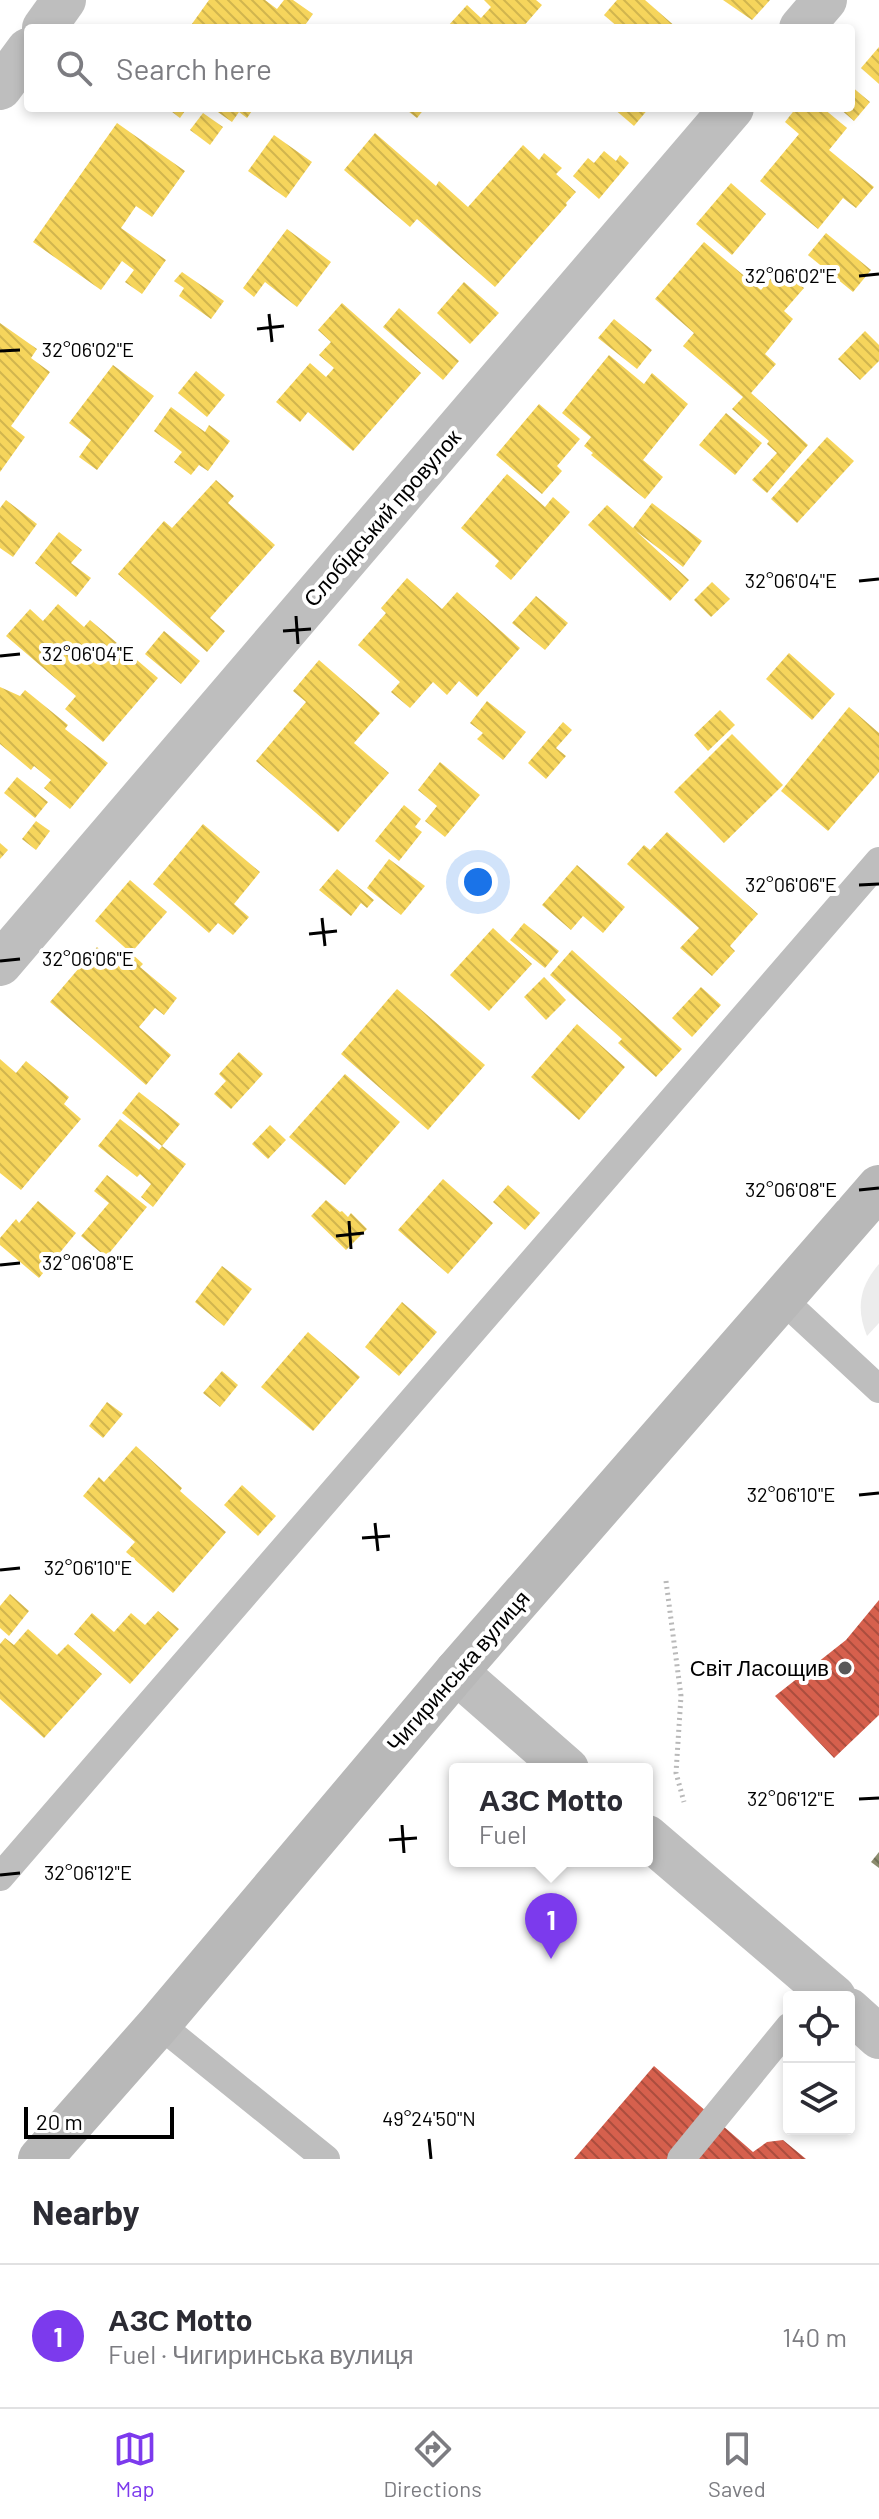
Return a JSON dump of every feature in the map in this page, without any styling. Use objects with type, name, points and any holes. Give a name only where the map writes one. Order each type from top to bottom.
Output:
[{"type":"main road","name":"Чигиринська вулиця","points":[[40,2159],[159,2024],[456,1672],[879,1187]]},
{"type":"street","points":[[47,24],[64,0]]},
{"type":"street","points":[[804,24],[825,0]]},
{"type":"street","points":[[0,88],[24,55]]},
{"type":"street","name":"Слобідський провулок","points":[[0,964],[729,112]]},
{"type":"street","points":[[456,1672],[560,1763]]},
{"type":"street","points":[[653,1842],[821,1991]]},
{"type":"street","points":[[855,2018],[879,2037]]},
{"type":"lane","points":[[0,1877],[879,861]]},
{"type":"lane","points":[[782,1299],[879,1389]]},
{"type":"lane","points":[[159,2024],[326,2159]]},
{"type":"lane","points":[[681,2159],[783,2034]]},
{"type":"path","points":[[666,1581],[681,1696],[676,1773],[686,1809]]},
{"type":"shaded area","points":[[879,1264],[879,1323],[867,1336],[861,1317],[861,1298],[867,1281]]},
{"type":"building: Homes","points":[[209,0],[265,0],[277,9],[284,0],[293,0],[313,14],[306,24],[192,24]]},
{"type":"building: Homes","points":[[484,0],[536,0],[542,5],[525,24],[450,24],[467,5],[481,18],[491,7]]},
{"type":"building: Homes","points":[[617,0],[645,0],[672,24],[614,24],[604,15]]},
{"type":"building: Homes","points":[[723,0],[770,0],[752,20]]},
{"type":"building: Homes","points":[[879,47],[879,84],[861,68]]},
{"type":"building: Homes","points":[[855,89],[870,102],[854,121],[844,112],[855,112]]},
{"type":"building: Homes","points":[[218,112],[239,112],[232,122]]},
{"type":"building: Homes","points":[[618,112],[646,112],[634,126]]},
{"type":"building: Homes","points":[[793,112],[828,112],[847,128],[829,150],[874,187],[856,208],[843,198],[818,229],[760,181],[799,134],[785,122]]},
{"type":"building: Homes","points":[[203,113],[223,127],[210,145],[190,130]]},
{"type":"building: Homes","points":[[117,123],[185,171],[152,217],[136,206],[121,228],[166,260],[142,294],[125,282],[134,270],[122,261],[101,290],[33,242]]},
{"type":"building: Homes","points":[[375,133],[436,186],[439,181],[468,207],[523,145],[539,160],[544,153],[562,168],[556,174],[576,192],[495,287],[417,219],[410,227],[344,170]]},
{"type":"building: Homes","points":[[274,135],[312,162],[286,198],[248,171]]},
{"type":"building: Homes","points":[[604,151],[616,161],[620,155],[629,163],[599,199],[573,176],[588,158],[594,163]]},
{"type":"building: Homes","points":[[731,183],[766,214],[732,255],[696,224]]},
{"type":"building: Homes","points":[[287,229],[331,262],[297,307],[265,282],[254,297],[243,288]]},
{"type":"building: Homes","points":[[826,233],[871,270],[853,292],[808,255]]},
{"type":"building: Homes","points":[[704,242],[761,290],[781,267],[804,288],[784,311],[793,319],[765,354],[776,364],[751,393],[808,445],[767,493],[752,480],[777,453],[767,444],[769,441],[732,409],[743,397],[683,346],[694,333],[655,299]]},
{"type":"building: Homes","points":[[182,272],[224,301],[211,319],[179,296],[184,288],[174,281]]},
{"type":"building: Homes","points":[[464,282],[499,313],[470,344],[437,313]]},
{"type":"building: Homes","points":[[342,303],[421,373],[353,451],[308,412],[300,422],[276,402],[310,363],[326,377],[334,368],[319,355],[331,342],[318,330]]},
{"type":"building: Homes","points":[[399,308],[459,361],[443,380],[383,327]]},
{"type":"building: Homes","points":[[614,319],[652,350],[637,369],[598,338]]},
{"type":"building: Homes","points":[[0,323],[37,349],[31,358],[50,372],[11,426],[25,437],[0,472]]},
{"type":"building: Homes","points":[[865,331],[879,345],[879,361],[860,380],[838,359]]},
{"type":"building: Homes","points":[[609,355],[644,384],[652,373],[688,404],[643,460],[663,477],[645,499],[591,455],[593,453],[584,446],[591,437],[562,413]]},
{"type":"building: Homes","points":[[113,365],[154,396],[97,470],[79,457],[91,440],[69,423]]},
{"type":"building: Homes","points":[[196,371],[225,395],[207,417],[178,393]]},
{"type":"building: Homes","points":[[539,404],[580,439],[557,466],[562,471],[542,494],[496,455]]},
{"type":"building: Homes","points":[[171,407],[205,432],[209,425],[230,441],[208,471],[199,465],[191,475],[174,462],[182,452],[154,431]]},
{"type":"building: Homes","points":[[726,413],[762,443],[735,475],[699,445]]},
{"type":"building: Homes","points":[[827,437],[854,461],[797,523],[771,499]]},
{"type":"building: Homes","points":[[507,474],[545,507],[553,497],[570,512],[511,580],[495,566],[499,561],[461,528]]},
{"type":"building: Homes","points":[[216,480],[234,496],[228,503],[275,545],[210,618],[225,631],[207,652],[118,574],[164,521],[172,528]]},
{"type":"building: Homes","points":[[6,500],[37,524],[13,557],[0,548],[0,508]]},
{"type":"building: Homes","points":[[652,503],[702,541],[683,567],[636,531],[689,580],[670,601],[588,525],[607,505],[633,528]]},
{"type":"building: Homes","points":[[59,532],[82,550],[71,563],[91,578],[76,597],[35,563]]},
{"type":"building: Homes","points":[[407,578],[442,609],[457,592],[520,648],[477,697],[459,681],[447,695],[433,682],[410,708],[391,692],[400,682],[358,645],[386,613],[381,608]]},
{"type":"building: Homes","points":[[712,582],[730,599],[711,617],[694,600]]},
{"type":"building: Homes","points":[[536,596],[568,623],[545,650],[512,623]]},
{"type":"building: Homes","points":[[58,604],[84,627],[90,620],[158,678],[103,742],[65,709],[76,696],[6,636],[30,609],[43,621]]},
{"type":"building: Homes","points":[[164,631],[200,661],[181,684],[145,654]]},
{"type":"building: Homes","points":[[789,653],[835,694],[812,720],[766,679]]},
{"type":"building: Homes","points":[[319,660],[380,713],[354,743],[389,773],[338,832],[256,761],[306,702],[293,691]]},
{"type":"building: Homes","points":[[0,687],[20,696],[25,690],[68,725],[65,729],[108,763],[70,809],[44,788],[51,780],[34,766],[31,770],[0,744]]},
{"type":"building: Homes","points":[[487,701],[526,732],[503,760],[477,739],[483,733],[470,723]]},
{"type":"building: Homes","points":[[849,707],[879,733],[879,772],[828,831],[781,791]]},
{"type":"building: Homes","points":[[720,710],[735,725],[708,751],[694,735]]},
{"type":"building: Homes","points":[[563,722],[572,730],[556,748],[566,756],[546,779],[528,763]]},
{"type":"building: Homes","points":[[732,734],[783,785],[724,843],[674,792]]},
{"type":"building: Homes","points":[[440,762],[480,795],[445,837],[425,821],[437,806],[418,790]]},
{"type":"building: Homes","points":[[17,777],[48,802],[35,818],[4,793]]},
{"type":"building: Homes","points":[[404,805],[421,819],[415,827],[422,832],[399,861],[375,841]]},
{"type":"building: Homes","points":[[36,821],[50,831],[36,850],[22,839]]},
{"type":"building: Homes","points":[[203,824],[260,872],[234,904],[249,917],[233,935],[218,923],[209,933],[153,884]]},
{"type":"building: Homes","points":[[667,832],[758,914],[730,946],[735,951],[712,976],[680,948],[699,928],[627,864],[644,845],[650,850]]},
{"type":"building: Homes","points":[[0,843],[8,850],[0,859]]},
{"type":"building: Homes","points":[[389,859],[425,886],[401,915],[367,888]]},
{"type":"building: Homes","points":[[577,865],[625,907],[603,933],[583,916],[571,930],[542,905]]},
{"type":"building: Homes","points":[[337,869],[374,900],[367,908],[361,903],[351,916],[319,890]]},
{"type":"building: Homes","points":[[130,880],[167,912],[131,953],[95,921]]},
{"type":"building: Homes","points":[[524,923],[559,951],[545,968],[510,940]]},
{"type":"building: Homes","points":[[493,928],[532,964],[489,1011],[450,975]]},
{"type":"building: Homes","points":[[97,947],[120,967],[131,953],[143,964],[140,967],[177,998],[164,1015],[155,1008],[139,1027],[171,1055],[146,1085],[50,1002]]},
{"type":"building: Homes","points":[[572,950],[682,1049],[656,1077],[618,1043],[622,1039],[550,975]]},
{"type":"building: Homes","points":[[544,977],[566,1000],[546,1020],[524,997]]},
{"type":"building: Homes","points":[[701,987],[721,1005],[692,1037],[672,1018]]},
{"type":"building: Homes","points":[[397,989],[485,1065],[428,1130],[341,1054]]},
{"type":"building: Homes","points":[[577,1024],[625,1067],[579,1120],[531,1077]]},
{"type":"building: Homes","points":[[239,1052],[263,1074],[231,1109],[214,1094],[226,1081],[219,1074]]},
{"type":"building: Homes","points":[[0,1059],[16,1073],[26,1061],[69,1097],[64,1104],[81,1119],[21,1190],[0,1173]]},
{"type":"building: Homes","points":[[345,1074],[400,1122],[345,1185],[289,1137]]},
{"type":"building: Homes","points":[[139,1092],[180,1124],[162,1146],[122,1113]]},
{"type":"building: Homes","points":[[120,1119],[159,1150],[162,1146],[186,1164],[153,1207],[141,1197],[151,1184],[140,1174],[137,1177],[98,1146]]},
{"type":"building: Homes","points":[[270,1125],[286,1140],[268,1159],[252,1144]]},
{"type":"building: Homes","points":[[107,1175],[147,1207],[106,1257],[81,1236],[109,1203],[94,1191]]},
{"type":"building: Homes","points":[[443,1179],[493,1223],[448,1274],[398,1230]]},
{"type":"building: Homes","points":[[508,1185],[540,1213],[525,1230],[493,1202]]},
{"type":"building: Homes","points":[[326,1200],[348,1217],[351,1213],[367,1229],[346,1250],[311,1216]]},
{"type":"building: Homes","points":[[38,1201],[76,1233],[39,1278],[0,1245],[0,1238],[16,1219],[19,1223]]},
{"type":"building: Homes","points":[[222,1266],[252,1289],[224,1326],[195,1302]]},
{"type":"building: Homes","points":[[402,1302],[437,1332],[399,1376],[365,1347]]},
{"type":"building: Homes","points":[[308,1332],[360,1377],[313,1431],[261,1387]]},
{"type":"building: Homes","points":[[222,1371],[238,1385],[220,1407],[203,1393]]},
{"type":"building: Homes","points":[[107,1402],[123,1414],[103,1438],[89,1426]]},
{"type":"building: Homes","points":[[136,1446],[226,1532],[173,1593],[126,1552],[135,1542],[83,1496],[99,1477],[104,1482]]},
{"type":"building: Homes","points":[[242,1485],[276,1516],[258,1536],[224,1505]]},
{"type":"building: Homes","points":[[10,1594],[29,1611],[9,1636],[0,1628],[0,1606]]},
{"type":"building: Homes","points":[[158,1611],[179,1629],[130,1684],[74,1634],[92,1613],[114,1632],[131,1613],[145,1625]]},
{"type":"building: Homes","points":[[28,1629],[57,1655],[68,1644],[102,1674],[44,1738],[0,1699],[0,1644],[5,1638],[14,1645]]},
{"type":"building: Shops","name":"Світ Ласощив","points":[[879,1600],[879,1715],[834,1758],[775,1696],[846,1640]]},
{"type":"building: Shops","points":[[654,2066],[753,2152],[767,2142],[783,2140],[806,2159],[574,2159]]},
{"type":"building: Industry","points":[[879,1852],[879,1868],[871,1862]]},
{"type":"place","name":"Світ Ласощив","points":[[845,1668]]},
{"type":"place","name":"АЗС Motto","points":[[551,1959]]}]
